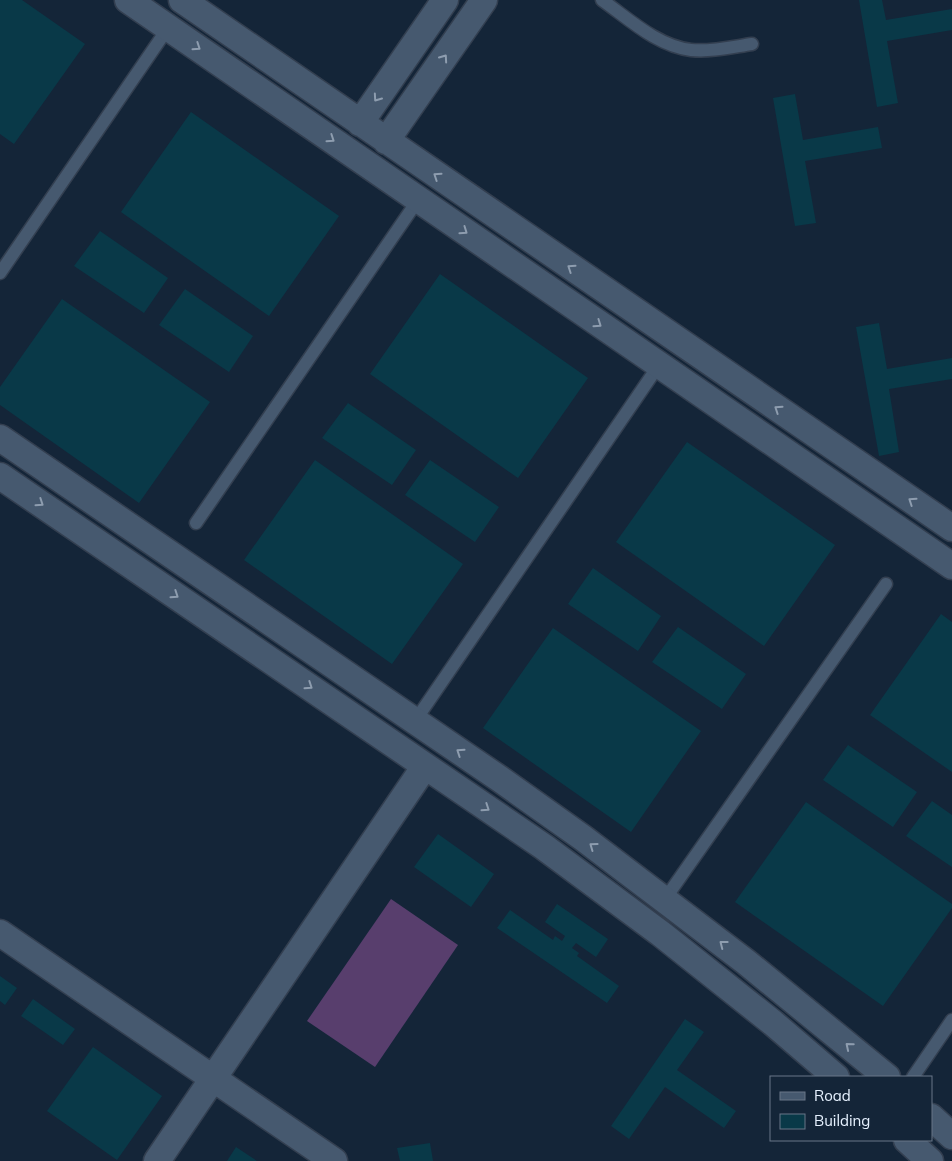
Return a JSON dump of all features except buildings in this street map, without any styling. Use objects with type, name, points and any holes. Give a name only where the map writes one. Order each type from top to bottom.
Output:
[{"type":"street","points":[[128,0],[952,566]]},
{"type":"street","points":[[182,0],[952,528]]},
{"type":"street","points":[[360,123],[445,0]]},
{"type":"street","points":[[386,141],[484,0]]},
{"type":"street","points":[[397,69],[424,87]]},
{"type":"street","points":[[0,438],[515,790],[666,899],[753,967],[885,1076]]},
{"type":"street","points":[[0,476],[544,847],[660,933],[773,1023],[835,1076]]},
{"type":"street","points":[[156,1161],[425,766]]},
{"type":"street","points":[[0,933],[334,1161]]},
{"type":"street","points":[[932,1118],[952,1136]]},
{"type":"street","points":[[908,1141],[930,1161]]},
{"type":"lane","points":[[602,0],[655,38],[679,48],[705,50],[752,44]]},
{"type":"lane","points":[[0,274],[168,28]]},
{"type":"lane","points":[[196,523],[418,200]]},
{"type":"lane","points":[[415,721],[659,366]]},
{"type":"lane","points":[[666,899],[886,584]]},
{"type":"lane","points":[[914,1076],[952,1020]]},
{"type":"shaded area","points":[[391,899],[458,945],[375,1067],[307,1021]]}]
